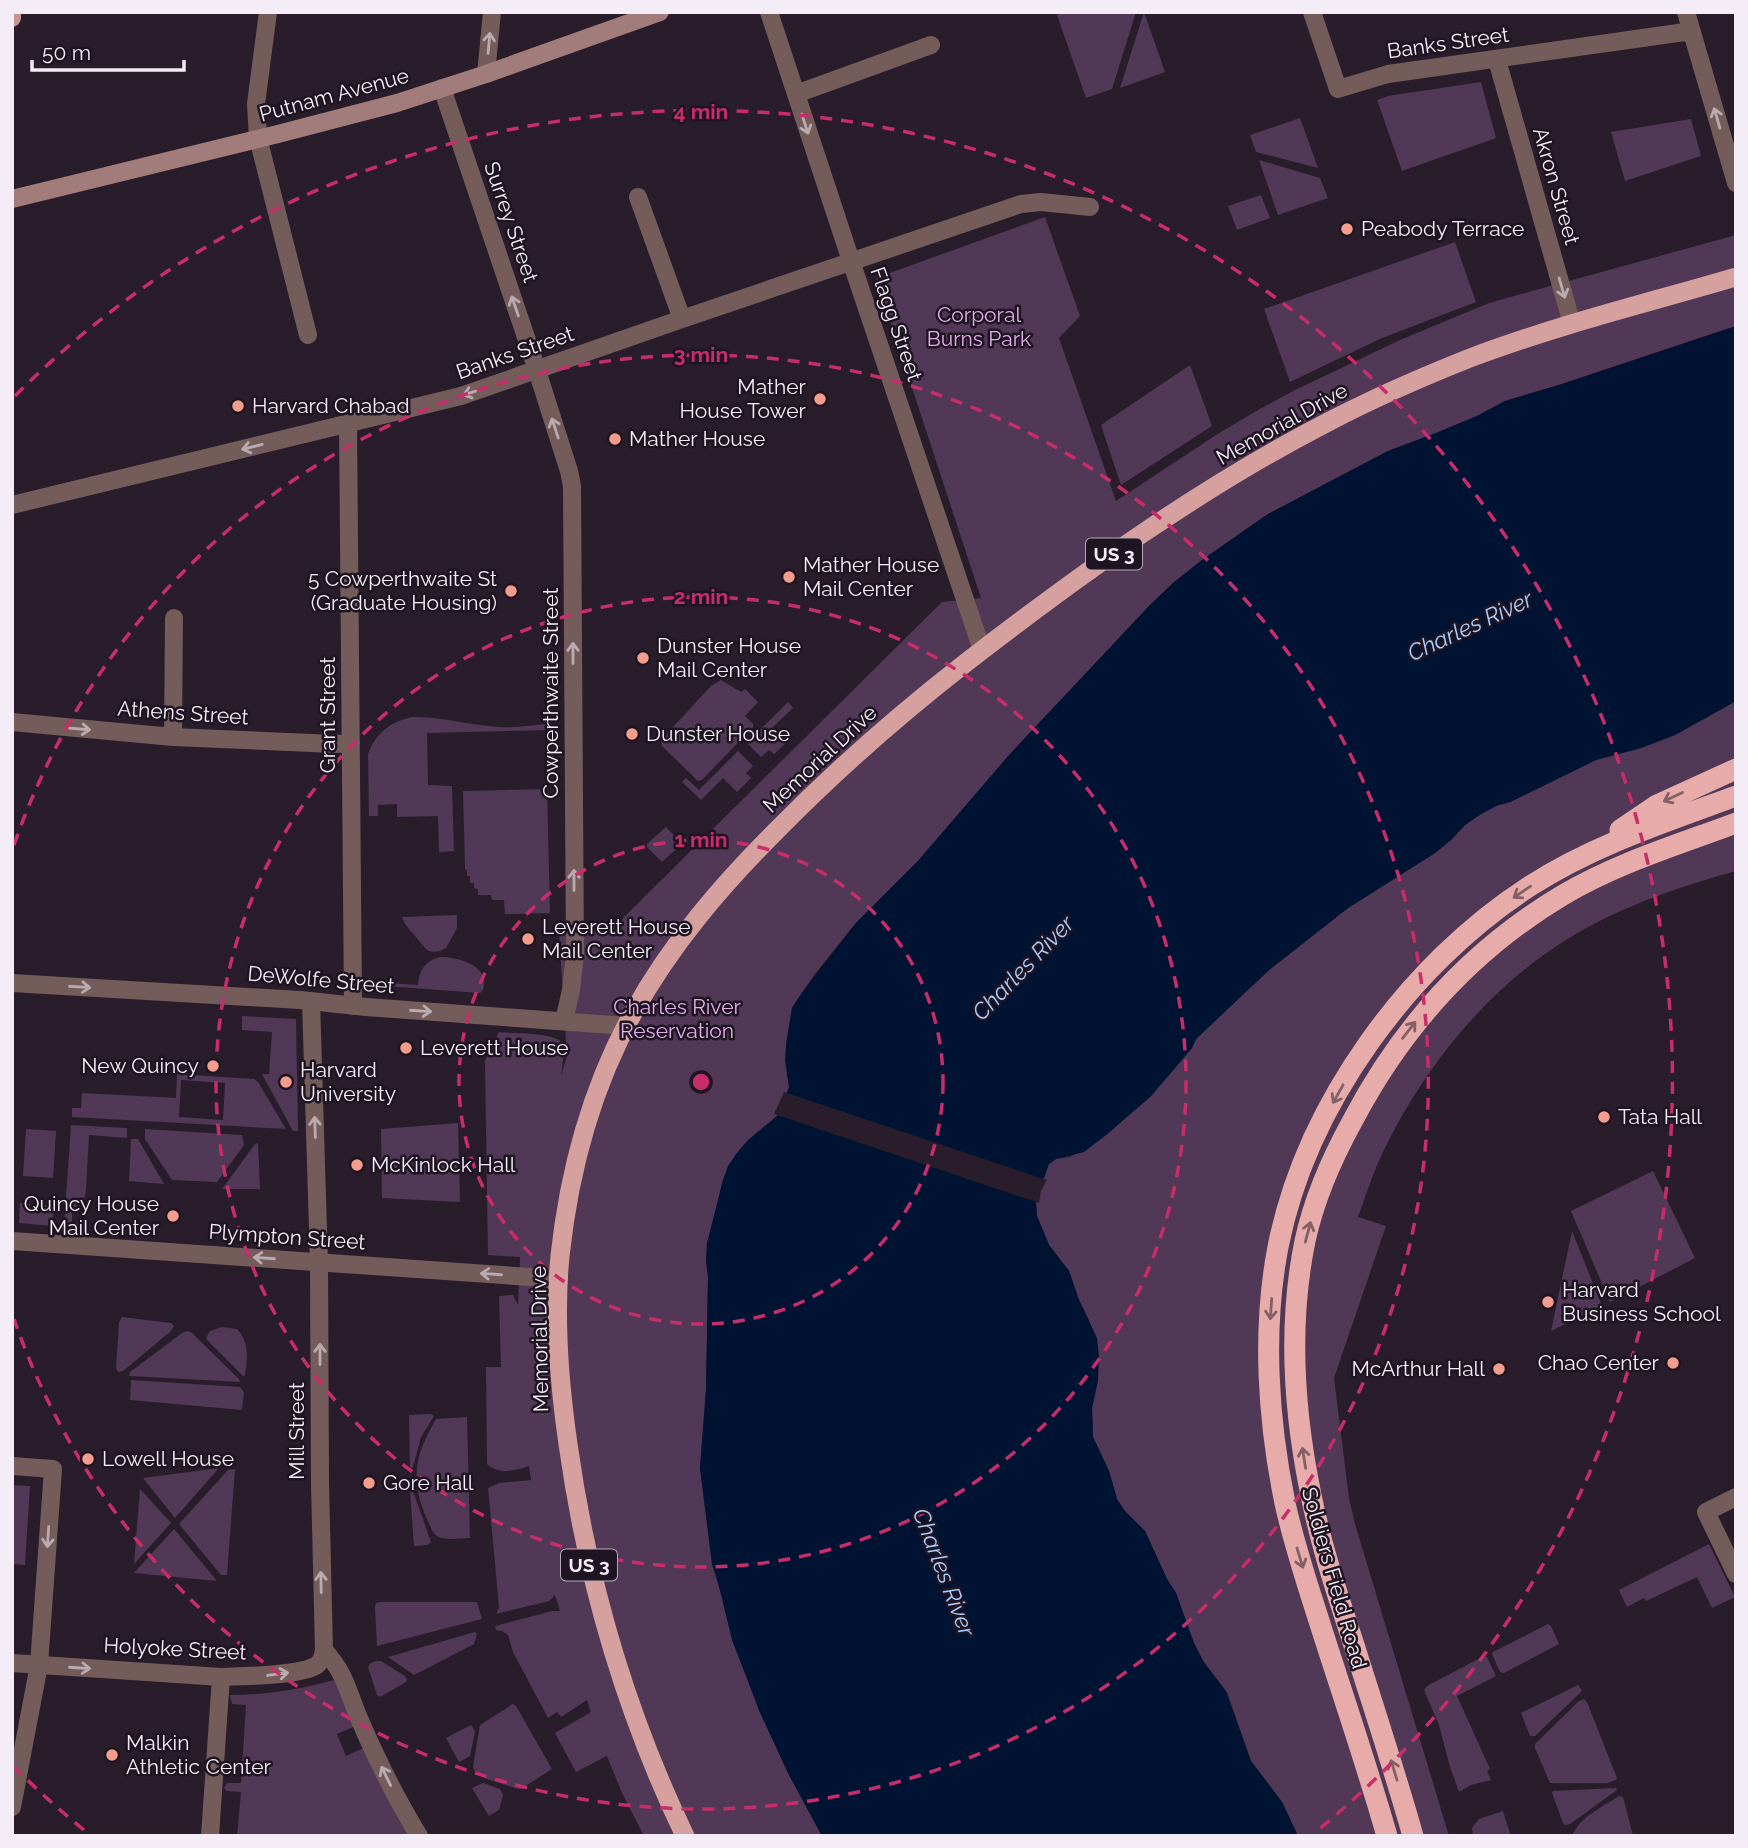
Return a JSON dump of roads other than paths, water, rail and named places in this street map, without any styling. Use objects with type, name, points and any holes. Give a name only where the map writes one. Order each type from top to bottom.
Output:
[{"type":"highway","name":"Memorial Drive","points":[[685,1836],[632,1709],[590,1571],[575,1491],[559,1348],[559,1279],[566,1210],[582,1141],[598,1090],[626,1026],[656,975],[712,898],[755,851],[861,750],[982,650],[1090,570],[1161,522],[1306,433],[1370,401],[1466,360],[1572,324],[1736,277]]},
{"type":"highway","points":[[1581,857],[1657,805],[1736,769]]},
{"type":"highway","name":"Soldiers Field Road","points":[[1387,1836],[1294,1540],[1283,1493],[1274,1432],[1270,1357],[1273,1284],[1278,1248],[1301,1168],[1319,1129],[1359,1057],[1392,1012],[1445,952],[1479,923],[1529,887],[1581,857],[1639,831],[1736,796]]},
{"type":"highway","name":"Soldiers Field Road","points":[[1413,1836],[1329,1568],[1304,1460],[1296,1387],[1296,1313],[1305,1240],[1316,1204],[1344,1137],[1380,1072],[1424,1011],[1475,960],[1534,914],[1576,888],[1632,862],[1730,826]]},
{"type":"main road","points":[[12,12],[12,18]]},
{"type":"main road","name":"Putnam Avenue","points":[[12,199],[397,103],[660,12]]},
{"type":"street","points":[[268,12],[256,104],[258,138],[308,335]]},
{"type":"street","points":[[486,74],[492,12]]},
{"type":"street","name":"Flagg Street","points":[[769,12],[982,650]]},
{"type":"street","name":"Banks Street","points":[[1312,12],[1338,89],[1388,74],[1692,31]]},
{"type":"street","points":[[1686,12],[1736,184]]},
{"type":"street","points":[[796,94],[931,45]]},
{"type":"street","name":"Akron Street","points":[[1497,60],[1572,324]]},
{"type":"street","name":"Surrey Street","points":[[442,88],[537,370]]},
{"type":"street","points":[[638,197],[682,319]]},
{"type":"street","name":"Banks Street","points":[[12,505],[461,396],[1021,204],[1041,202],[1090,207]]},
{"type":"street","name":"Cowperthwaite Street","points":[[537,370],[572,486],[575,954],[564,1021]]},
{"type":"street","name":"Grant Street","points":[[348,424],[352,1006]]},
{"type":"street","points":[[173,737],[174,618]]},
{"type":"street","name":"Athens Street","points":[[12,722],[173,737],[351,743]]},
{"type":"street","name":"DeWolfe Street","points":[[12,983],[312,1001],[626,1026]]},
{"type":"street","name":"Mill Street","points":[[312,1001],[319,1262],[324,1650]]},
{"type":"street","name":"Plympton Street","points":[[12,1241],[559,1279]]},
{"type":"street","points":[[12,1466],[53,1469],[39,1665],[12,1807]]},
{"type":"street","points":[[1736,1497],[1706,1512],[1736,1574]]},
{"type":"street","points":[[324,1650],[343,1675],[378,1759],[419,1836]]},
{"type":"street","name":"Holyoke Street","points":[[12,1663],[221,1676],[270,1675],[317,1665],[324,1650]]},
{"type":"street","points":[[210,1836],[221,1676]]},
{"type":"water","name":"Charles River","points":[[1736,326],[1736,701],[1675,735],[1641,748],[1596,760],[1510,802],[1496,806],[1465,825],[1435,853],[1348,908],[1269,970],[1196,1039],[1192,1048],[1151,1096],[1084,1152],[1056,1159],[1049,1164],[1038,1190],[1037,1216],[1049,1245],[1069,1271],[1097,1338],[1099,1357],[1098,1380],[1092,1408],[1093,1437],[1109,1471],[1117,1499],[1145,1531],[1176,1593],[1203,1661],[1226,1692],[1251,1761],[1282,1802],[1298,1836],[822,1836],[788,1773],[759,1710],[732,1640],[712,1563],[700,1468],[706,1390],[707,1244],[728,1166],[748,1140],[778,1115],[789,1087],[785,1060],[792,1008],[855,924],[917,862],[1010,754],[1150,605],[1202,560],[1268,514],[1388,451],[1477,416],[1505,401]]},
{"type":"place","name":"Peabody Terrace","points":[[1347,229]]},
{"type":"place","name":"Mather House Tower","points":[[820,399]]},
{"type":"place","name":"Harvard Chabad","points":[[238,406]]},
{"type":"place","name":"Mather House","points":[[615,439]]},
{"type":"place","name":"Mather House Mail Center","points":[[789,577]]},
{"type":"place","name":"5 Cowperthwaite St (Graduate Housing)","points":[[511,591]]},
{"type":"place","name":"Dunster House Mail Center","points":[[643,658]]},
{"type":"place","name":"Dunster House","points":[[632,734]]},
{"type":"place","name":"Leverett House Mail Center","points":[[528,939]]},
{"type":"place","name":"Leverett House","points":[[406,1048]]},
{"type":"place","name":"New Quincy","points":[[213,1066]]},
{"type":"place","name":"Harvard University","points":[[286,1082]]},
{"type":"place","name":"Tata Hall","points":[[1604,1117]]},
{"type":"place","name":"McKinlock Hall","points":[[357,1165]]},
{"type":"place","name":"Quincy House Mail Center","points":[[173,1216]]},
{"type":"place","name":"Harvard Business School","points":[[1548,1302]]},
{"type":"place","name":"Chao Center","points":[[1673,1363]]},
{"type":"place","name":"McArthur Hall","points":[[1499,1369]]},
{"type":"place","name":"Lowell House","points":[[88,1459]]},
{"type":"place","name":"Gore Hall","points":[[369,1483]]},
{"type":"place","name":"Malkin Athletic Center","points":[[112,1755]]},
{"type":"park label","name":"Corporal Burns Park","points":[[979,327]]},
{"type":"park label","name":"Charles River Reservation","points":[[677,1019]]}]
